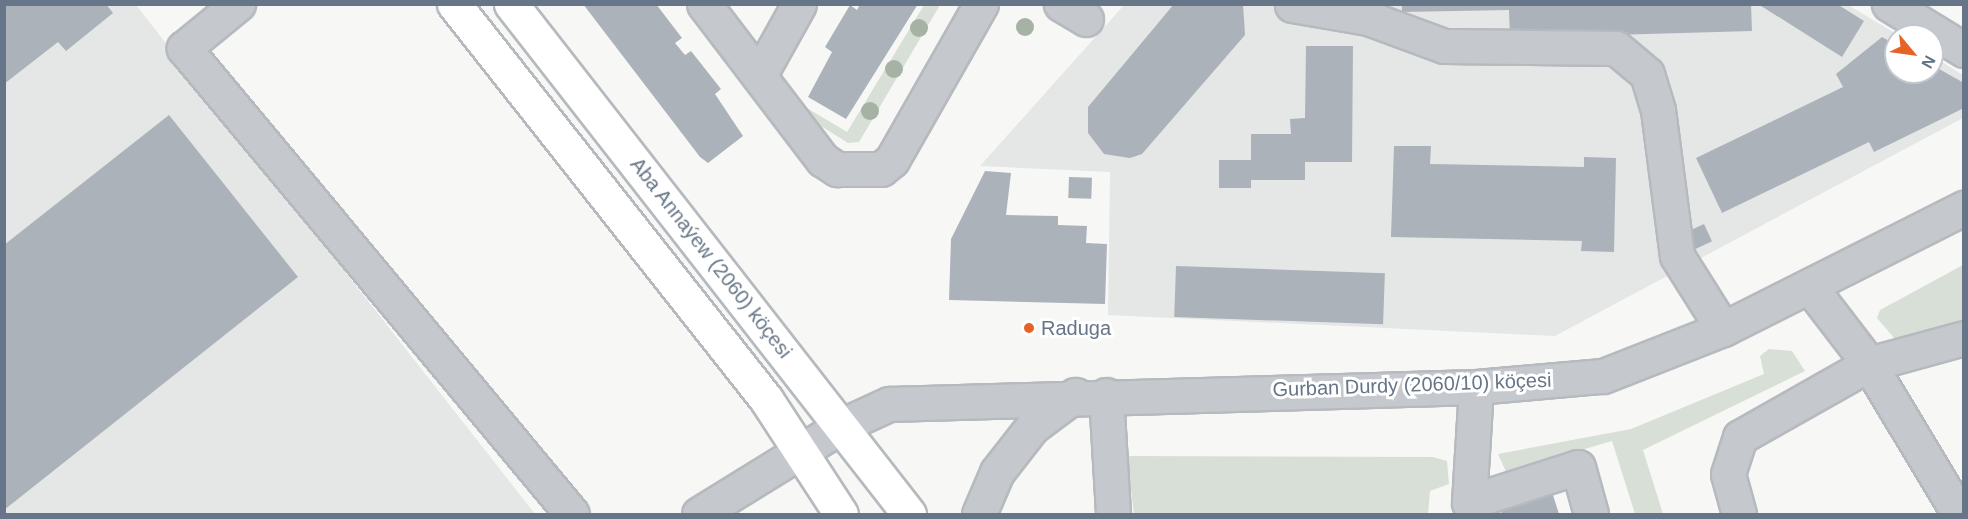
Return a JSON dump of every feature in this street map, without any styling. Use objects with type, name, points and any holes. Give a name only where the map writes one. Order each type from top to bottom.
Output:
[{"type":"main road","points":[[454,4],[766,399],[841,514]]},
{"type":"main road","name":"Aba Annaýew (2060) köçesi","points":[[511,4],[843,425],[909,514]]},
{"type":"street","points":[[238,4],[184,48],[573,514]]},
{"type":"street","points":[[704,4],[823,160],[837,168],[880,169],[892,160],[981,4]]},
{"type":"street","points":[[759,76],[799,4]]},
{"type":"street","points":[[1292,5],[1368,18],[1444,46],[1616,48],[1647,74],[1658,110],[1677,256],[1723,329]]},
{"type":"street","points":[[1909,10],[1964,50]]},
{"type":"street","name":"Gurban Durdy (2060/10) köçesi","points":[[699,514],[843,425],[889,404],[1091,395],[1476,387],[1603,376],[1723,329],[1964,208]]},
{"type":"street","points":[[1810,287],[1869,364],[1959,514]]},
{"type":"street","points":[[1739,514],[1728,474],[1740,437],[1869,364],[1964,338]]},
{"type":"street","points":[[1476,387],[1472,508],[1578,467],[1591,514]]},
{"type":"street","points":[[979,514],[997,472],[1032,427],[1091,395],[1113,514]]},
{"type":"shaded area","points":[[4,5],[136,5],[535,514],[5,514]]},
{"type":"shaded area","points":[[924,5],[940,5],[859,142],[848,143],[797,111],[782,82],[802,105],[847,132]]},
{"type":"shaded area","points":[[1124,5],[1848,5],[1884,26],[1884,84],[1944,84],[1944,63],[1963,75],[1963,118],[1555,336],[1108,315],[1110,172],[980,166]]},
{"type":"shaded area","points":[[1963,265],[1963,329],[1901,346],[1877,318],[1880,310]]},
{"type":"shaded area","points":[[1769,349],[1792,351],[1805,371],[1643,450],[1663,514],[1635,514],[1612,441],[1506,472],[1498,454],[1631,429],[1764,374],[1760,356]]},
{"type":"shaded area","points":[[1127,456],[1433,457],[1447,461],[1449,484],[1430,491],[1428,514],[1134,514]]},
{"type":"building","points":[[4,4],[106,4],[113,13],[66,51],[58,42],[4,84]]},
{"type":"building","points":[[583,4],[656,4],[682,38],[675,43],[685,55],[691,51],[721,89],[715,94],[743,136],[708,163],[700,157]]},
{"type":"building","points":[[860,4],[918,4],[846,119],[808,97],[832,52],[825,47],[850,5],[857,10]]},
{"type":"building","points":[[1174,4],[1243,4],[1245,35],[1142,154],[1130,158],[1104,154],[1088,133],[1088,107]]},
{"type":"building","points":[[1402,4],[1751,4],[1752,31],[1510,38],[1509,10],[1402,12]]},
{"type":"building","points":[[1758,4],[1837,4],[1864,21],[1842,57]]},
{"type":"building","points":[[1882,37],[1884,38],[1884,84],[1944,84],[1944,72],[1964,83],[1964,108],[1874,152],[1869,142],[1722,213],[1696,158],[1843,87],[1836,74]]},
{"type":"building","points":[[1306,46],[1353,46],[1352,162],[1305,162],[1305,180],[1251,180],[1251,188],[1219,188],[1219,160],[1251,160],[1251,134],[1291,134],[1290,119],[1305,118]]},
{"type":"building","points":[[169,115],[298,277],[4,510],[4,245]]},
{"type":"building","points":[[1394,146],[1431,146],[1430,164],[1584,167],[1584,157],[1616,158],[1614,252],[1581,251],[1582,241],[1391,237]]},
{"type":"building","points":[[985,171],[1011,173],[1006,215],[1058,216],[1058,225],[1087,226],[1086,243],[1107,244],[1105,304],[949,300],[951,239]]},
{"type":"building","points":[[1069,177],[1092,178],[1091,199],[1068,198]]},
{"type":"building","points":[[1704,224],[1712,241],[1691,251],[1683,234]]},
{"type":"building","points":[[1176,266],[1385,273],[1383,324],[1174,317]]},
{"type":"building","points":[[1552,492],[1559,514],[1502,514],[1500,509]]},
{"type":"place","name":"Raduga","points":[[1029,328]]}]
